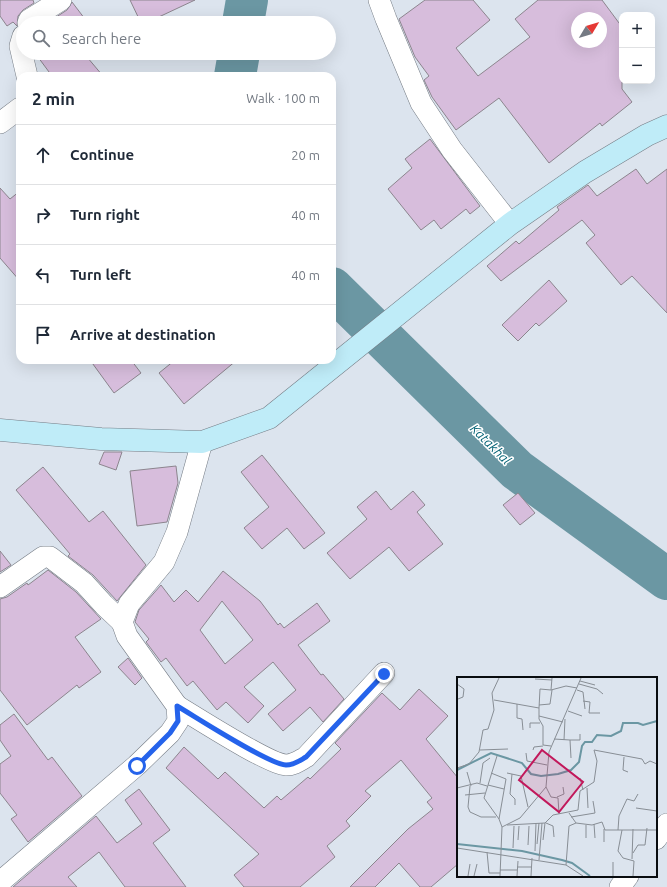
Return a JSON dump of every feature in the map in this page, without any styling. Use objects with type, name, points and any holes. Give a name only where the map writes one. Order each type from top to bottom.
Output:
[{"type":"street","points":[[35,16],[61,0]]},
{"type":"street","points":[[380,0],[386,19],[421,103],[452,150],[510,224]]},
{"type":"street","points":[[23,60],[26,72]]},
{"type":"street","points":[[0,123],[16,111]]},
{"type":"street","points":[[336,363],[510,224],[585,172],[646,136],[667,126]]},
{"type":"street","points":[[0,430],[101,439],[202,442],[269,418],[335,364]]},
{"type":"street","points":[[122,622],[129,604],[164,562],[177,532],[202,442]]},
{"type":"street","points":[[0,587],[43,557],[50,557],[84,583],[122,622],[127,636],[166,688],[177,706],[178,721],[170,733],[137,766],[0,882]]},
{"type":"street","points":[[177,706],[263,756],[284,765],[294,764],[306,757],[384,674]]},
{"type":"street","points":[[657,838],[667,824]]},
{"type":"street","points":[[620,887],[627,877]]},
{"type":"building","points":[[0,0],[33,0],[34,3],[16,16],[16,25],[13,22],[7,26],[0,16]]},
{"type":"building","points":[[130,0],[195,0],[161,16],[138,16]]},
{"type":"building","points":[[425,0],[473,0],[490,20],[456,48],[478,76],[530,37],[515,19],[538,0],[602,0],[619,23],[619,84],[622,84],[622,89],[632,102],[602,126],[600,123],[549,163],[499,98],[456,130],[432,97],[424,80],[429,76],[415,57],[399,19]]},
{"type":"building","points":[[72,2],[83,16],[58,16],[67,10]]},
{"type":"building","points":[[40,60],[90,60],[100,72],[49,72]]},
{"type":"building","points":[[430,139],[480,206],[470,214],[466,209],[441,229],[434,220],[421,230],[388,189],[412,168],[405,159]]},
{"type":"building","points":[[636,169],[647,184],[667,169],[667,313],[632,276],[621,285],[586,243],[595,235],[582,220],[501,281],[487,266],[516,241],[519,244],[559,210],[557,207],[588,185],[597,196]]},
{"type":"building","points":[[0,188],[10,199],[16,194],[16,276],[0,258]]},
{"type":"building","points":[[549,280],[567,301],[539,326],[536,323],[518,341],[502,325]]},
{"type":"building","points":[[93,364],[134,364],[141,373],[114,393]]},
{"type":"building","points":[[170,364],[232,364],[184,404],[159,373]]},
{"type":"building","points":[[104,452],[122,452],[116,470],[99,464]]},
{"type":"building","points":[[262,455],[325,533],[304,549],[287,528],[262,549],[244,528],[269,507],[241,472]]},
{"type":"building","points":[[176,466],[178,483],[167,522],[137,526],[130,471]]},
{"type":"building","points":[[43,467],[89,522],[103,511],[146,565],[117,601],[93,575],[68,556],[70,554],[16,490]]},
{"type":"building","points":[[376,491],[391,510],[413,491],[425,505],[417,512],[443,544],[409,571],[389,547],[350,579],[327,553],[367,519],[357,507]]},
{"type":"building","points":[[518,493],[535,513],[520,525],[503,505]]},
{"type":"building","points":[[0,551],[11,565],[0,572]]},
{"type":"building","points":[[48,570],[76,592],[101,619],[75,637],[101,672],[79,688],[77,685],[27,725],[0,690],[0,599],[7,597],[27,583],[28,585]]},
{"type":"building","points":[[223,571],[260,601],[278,625],[280,623],[284,628],[317,603],[330,621],[298,645],[321,675],[323,674],[344,699],[323,722],[310,707],[283,731],[268,714],[296,690],[273,662],[244,687],[264,706],[248,723],[226,702],[217,710],[193,681],[187,686],[166,658],[161,662],[146,642],[149,639],[135,622],[139,610],[161,585],[174,602],[186,590],[198,602]],"holes":[[[222,601],[253,640],[225,664],[200,630]]]},
{"type":"building","points":[[128,658],[142,678],[135,685],[118,667]]},
{"type":"building","points":[[419,689],[448,716],[426,739],[457,777],[457,865],[431,887],[420,887],[399,863],[375,887],[350,887],[408,829],[433,809],[427,802],[432,798],[401,760],[365,791],[371,796],[346,821],[350,826],[327,846],[335,857],[300,887],[244,887],[234,875],[259,854],[166,768],[184,747],[218,779],[225,772],[264,808],[277,796],[281,800],[308,777],[310,779],[341,749],[335,743],[382,693],[400,710]]},
{"type":"building","points":[[14,714],[48,760],[52,757],[82,796],[28,842],[11,819],[17,815],[0,793],[0,764],[11,756],[0,740],[0,725]]},
{"type":"building","points":[[139,789],[170,830],[153,843],[186,887],[125,887],[99,852],[68,877],[77,887],[13,887],[96,816],[117,843],[142,824],[125,800]]},
{"type":"waterway","name":"Katakhal","points":[[244,16],[247,0]]},
{"type":"waterway","name":"Katakhal","points":[[236,72],[238,60]]},
{"type":"waterway","name":"Katakhal","points":[[336,292],[517,470],[667,579]]},
{"type":"route","points":[[137,766],[170,733],[178,721],[177,706],[263,756],[284,765],[294,764],[306,757],[384,674]]}]
